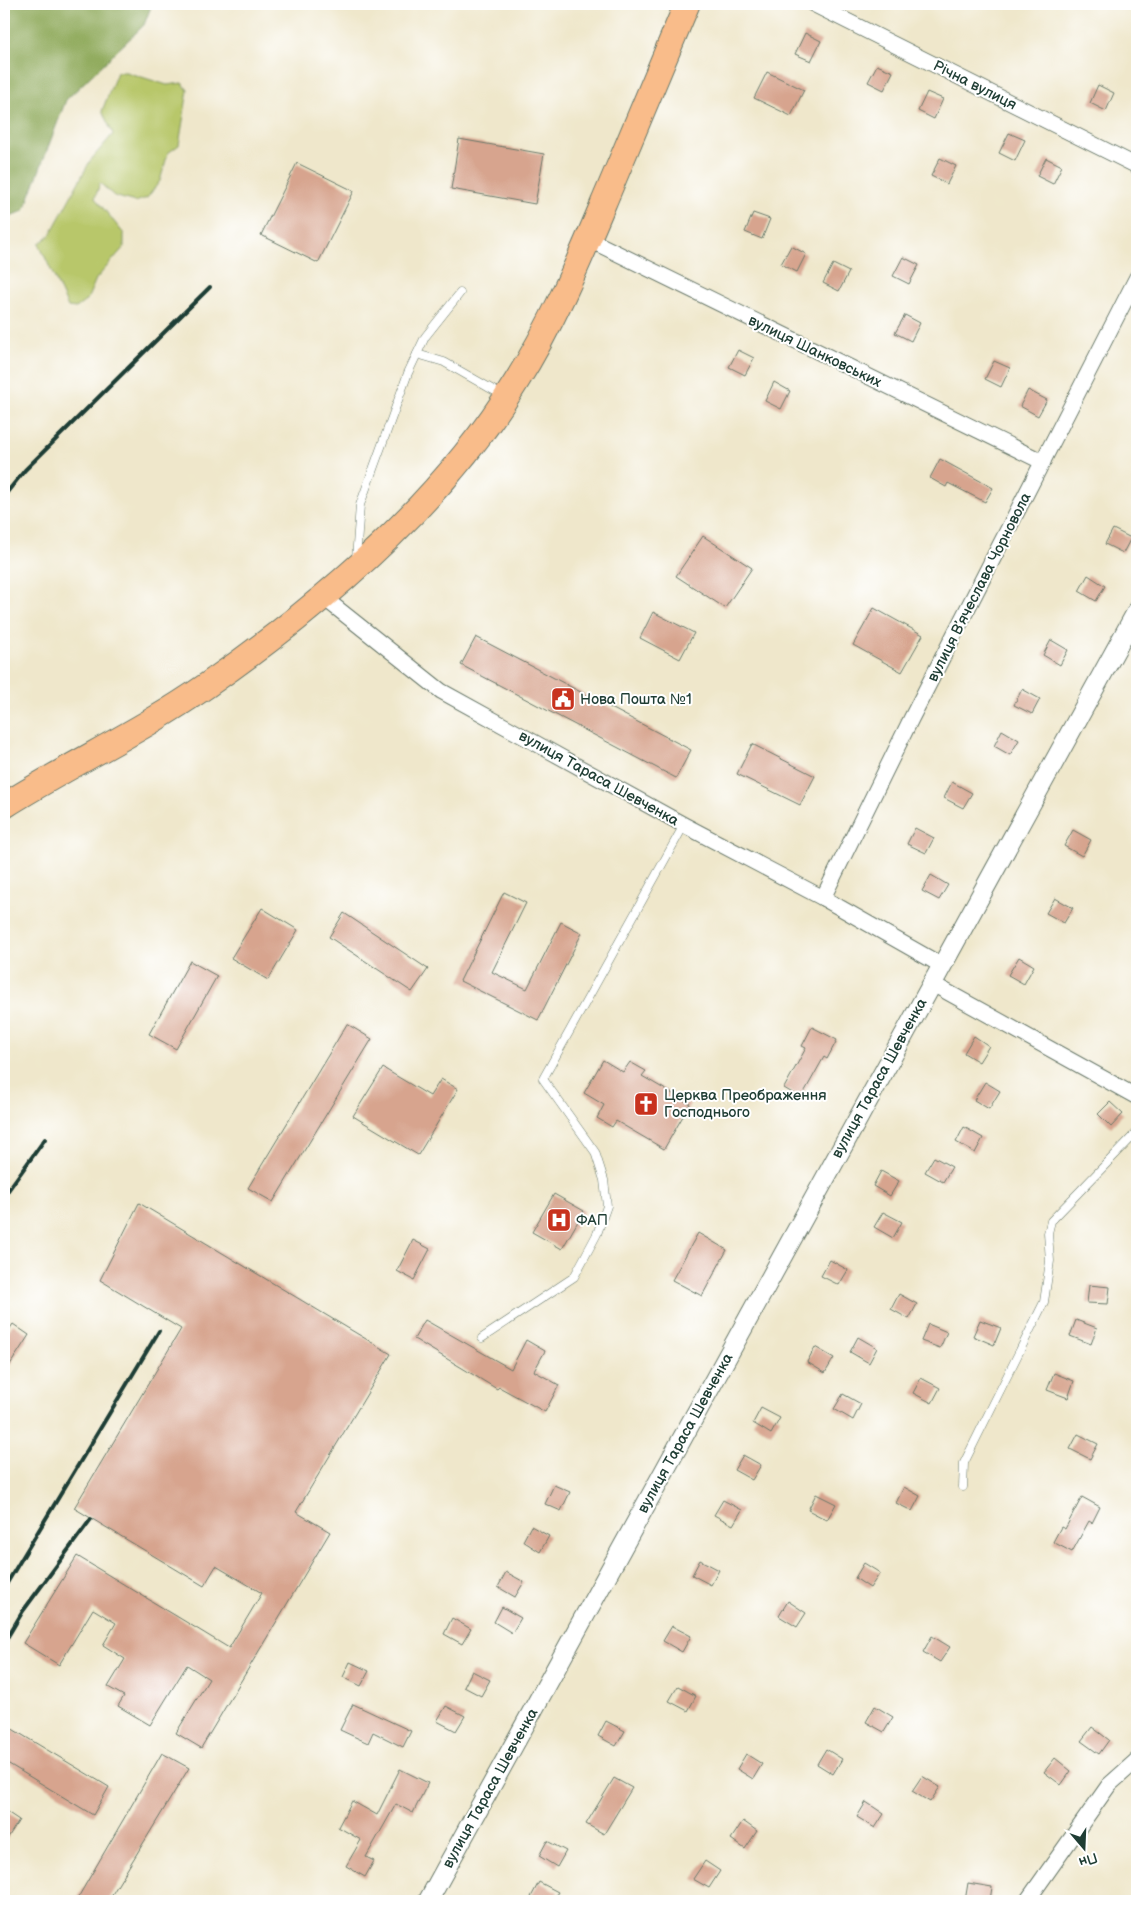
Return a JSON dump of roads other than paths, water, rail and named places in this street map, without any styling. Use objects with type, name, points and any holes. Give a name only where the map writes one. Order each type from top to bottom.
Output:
[{"type":"highway","points":[[4,806],[145,724],[204,687],[323,598],[428,496],[469,448],[506,397],[545,333],[588,239],[686,4]]},
{"type":"street","name":"Річна вулиця","points":[[813,4],[1137,166]]},
{"type":"street","name":"вулиця Шанковських","points":[[588,239],[1043,462]]},
{"type":"street","name":"вулиця Вʼячеслава Чорновола","points":[[823,898],[911,719],[1137,276]]},
{"type":"street","name":"вулиця Тараса Шевченка","points":[[323,598],[441,691],[684,825],[823,898],[941,965]]},
{"type":"street","name":"вулиця Тараса Шевченка","points":[[428,1901],[1137,611]]},
{"type":"street","points":[[931,983],[1137,1097]]},
{"type":"street","points":[[1027,1901],[1109,1785],[1137,1760]]},
{"type":"lane","points":[[355,569],[360,504],[417,354],[425,337],[460,293]]},
{"type":"lane","points":[[417,354],[444,362],[506,397]]},
{"type":"lane","points":[[482,1338],[574,1277],[597,1234],[607,1206],[604,1180],[595,1152],[543,1079],[684,825]]},
{"type":"lane","points":[[963,1486],[964,1463],[1044,1302],[1050,1261],[1048,1233],[1051,1221],[1137,1132]]},
{"type":"railway","points":[[4,496],[25,470],[210,287]]},
{"type":"railway","points":[[4,1196],[45,1139]]},
{"type":"railway","points":[[4,1588],[159,1331]]},
{"type":"railway","points":[[4,1643],[23,1611],[91,1519]]},
{"type":"place","name":"Нова Пошта №1","points":[[563,699]]},
{"type":"place","name":"Церква Преображення Господнього","points":[[646,1104]]},
{"type":"place","name":"ФАП","points":[[559,1220]]}]
